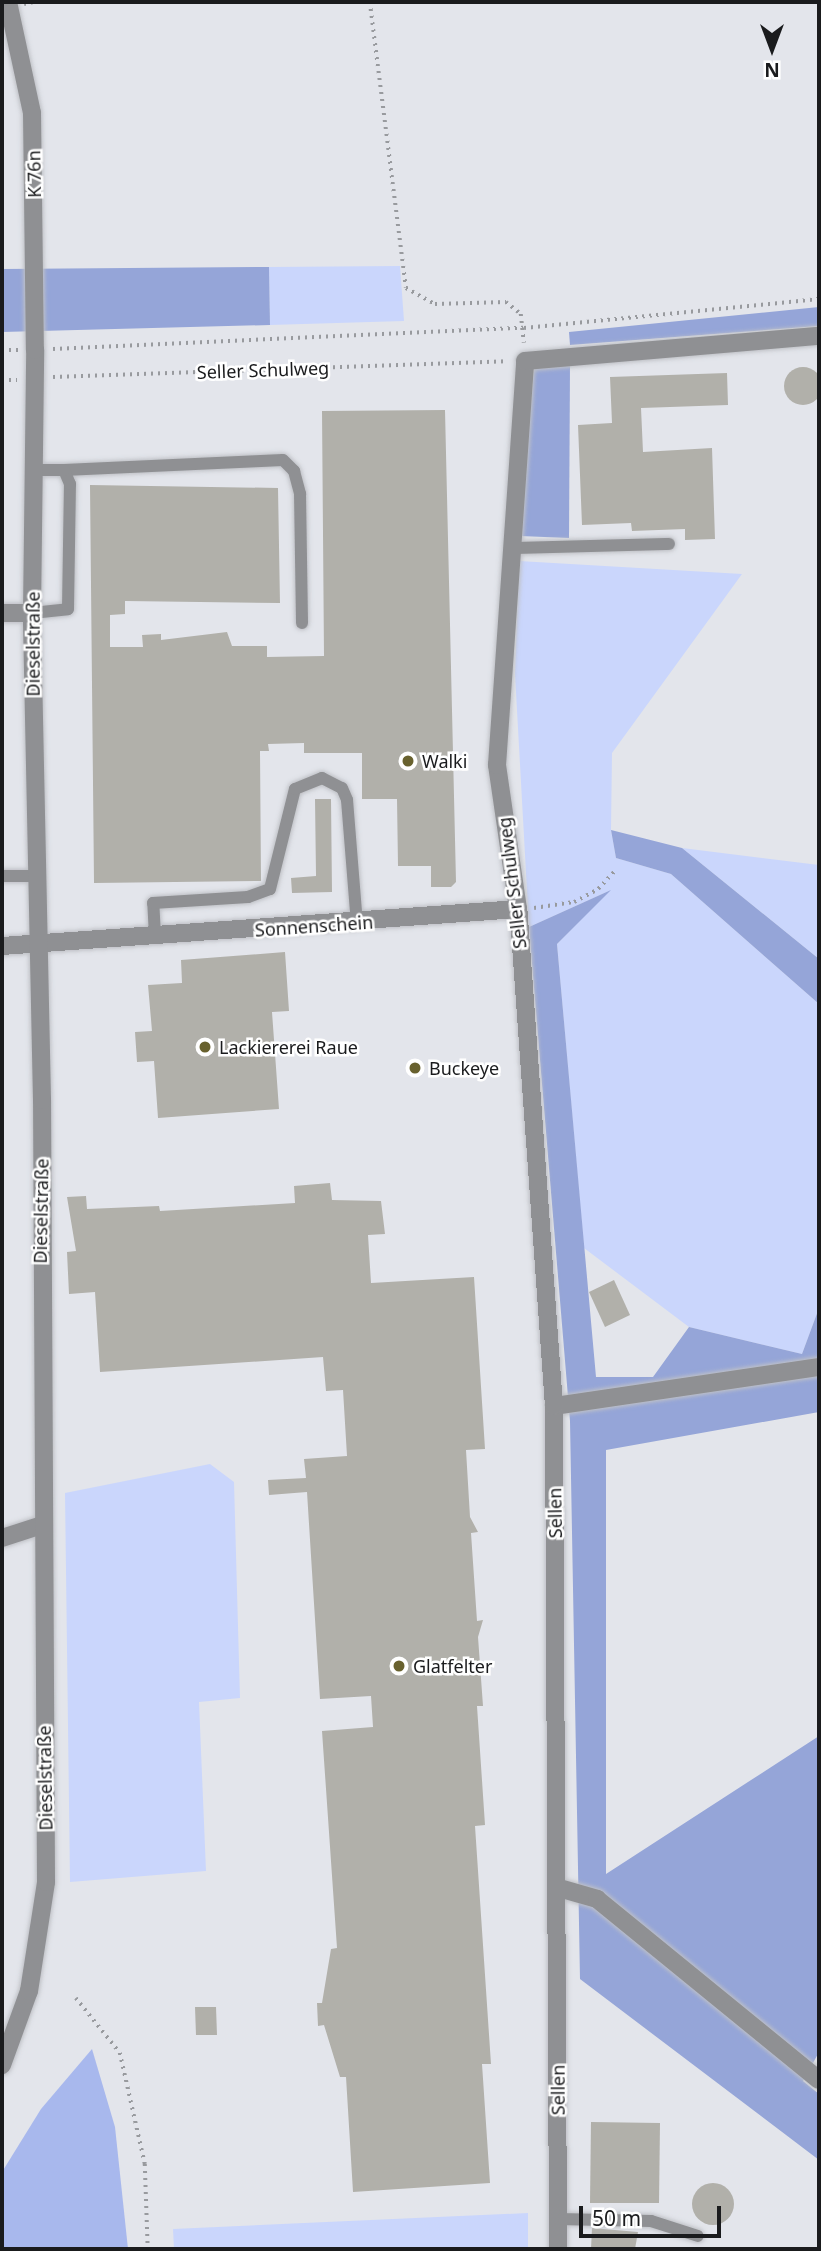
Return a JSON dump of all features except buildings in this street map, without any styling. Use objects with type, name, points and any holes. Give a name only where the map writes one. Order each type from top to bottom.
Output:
[{"type":"street","name":"K 76n","points":[[8,2],[33,113],[35,350]]},
{"type":"street","points":[[525,361],[819,336]]},
{"type":"street","name":"Dieselstraße","points":[[2,2065],[29,1992],[44,1910],[33,613],[35,350]]},
{"type":"street","name":"Seller Schulweg","points":[[525,361],[497,765],[518,909],[554,1406]]},
{"type":"street","points":[[2,613],[33,613]]},
{"type":"street","name":"Sonnenschein","points":[[2,946],[357,923],[518,909]]},
{"type":"street","points":[[554,1406],[819,1367]]},
{"type":"street","name":"Sellen","points":[[554,1406],[559,1888],[558,2249]]},
{"type":"street","points":[[2,1538],[42,1525]]},
{"type":"street","points":[[559,1888],[597,1899],[819,2080]]},
{"type":"lane","points":[[33,470],[284,460],[294,471],[300,494],[302,622]]},
{"type":"lane","points":[[33,613],[68,609],[70,484],[64,470]]},
{"type":"lane","points":[[512,548],[669,544]]},
{"type":"lane","points":[[155,936],[152,903],[248,897],[270,889],[295,789],[322,778],[342,788],[351,817],[357,923]]},
{"type":"lane","points":[[2,876],[36,876]]},
{"type":"lane","points":[[558,2220],[651,2221],[698,2236]]},
{"type":"path","points":[[370,2],[406,288],[435,304],[506,302],[521,314],[525,361]]},
{"type":"path","points":[[2,350],[524,328],[819,299]]},
{"type":"path","name":"Seller Schulweg","points":[[2,380],[525,361]]},
{"type":"path","points":[[518,909],[574,902],[598,890],[615,871]]},
{"type":"path","points":[[76,1998],[120,2053],[145,2164],[148,2249]]},
{"type":"shaded area","points":[[400,266],[404,321],[270,325],[269,267]]},
{"type":"shaded area","points":[[269,267],[270,325],[2,332],[2,269]]},
{"type":"shaded area","points":[[819,307],[819,326],[570,345],[569,332]]},
{"type":"shaded area","points":[[570,364],[569,538],[520,536],[534,368]]},
{"type":"shaded area","points":[[519,561],[742,574],[612,753],[611,830],[616,858],[671,874],[819,1004],[819,1308],[802,1354],[689,1327],[584,1248],[557,944],[609,891],[529,927],[515,674]]},
{"type":"shaded area","points":[[611,830],[682,848],[819,959],[819,1004],[671,874],[616,858]]},
{"type":"shaded area","points":[[682,848],[819,865],[819,959]]},
{"type":"shaded area","points":[[611,890],[557,944],[596,1377],[653,1377],[689,1327],[802,1354],[819,1308],[819,1412],[606,1450],[606,1874],[819,1736],[819,2052],[803,2081],[819,2094],[819,2160],[580,1979],[570,1421],[529,927]]},
{"type":"shaded area","points":[[210,1464],[234,1482],[240,1698],[199,1702],[206,1871],[70,1882],[65,1493]]},
{"type":"shaded area","points":[[92,2049],[115,2127],[128,2249],[2,2249],[2,2172],[41,2109]]},
{"type":"shaded area","points":[[528,2213],[528,2249],[174,2249],[173,2229]]},
{"type":"place","name":"Walki","points":[[408,761]]},
{"type":"place","name":"Lackiererei Raue","points":[[205,1047]]},
{"type":"place","name":"Buckeye","points":[[415,1068]]},
{"type":"place","name":"Glatfelter","points":[[399,1666]]}]
